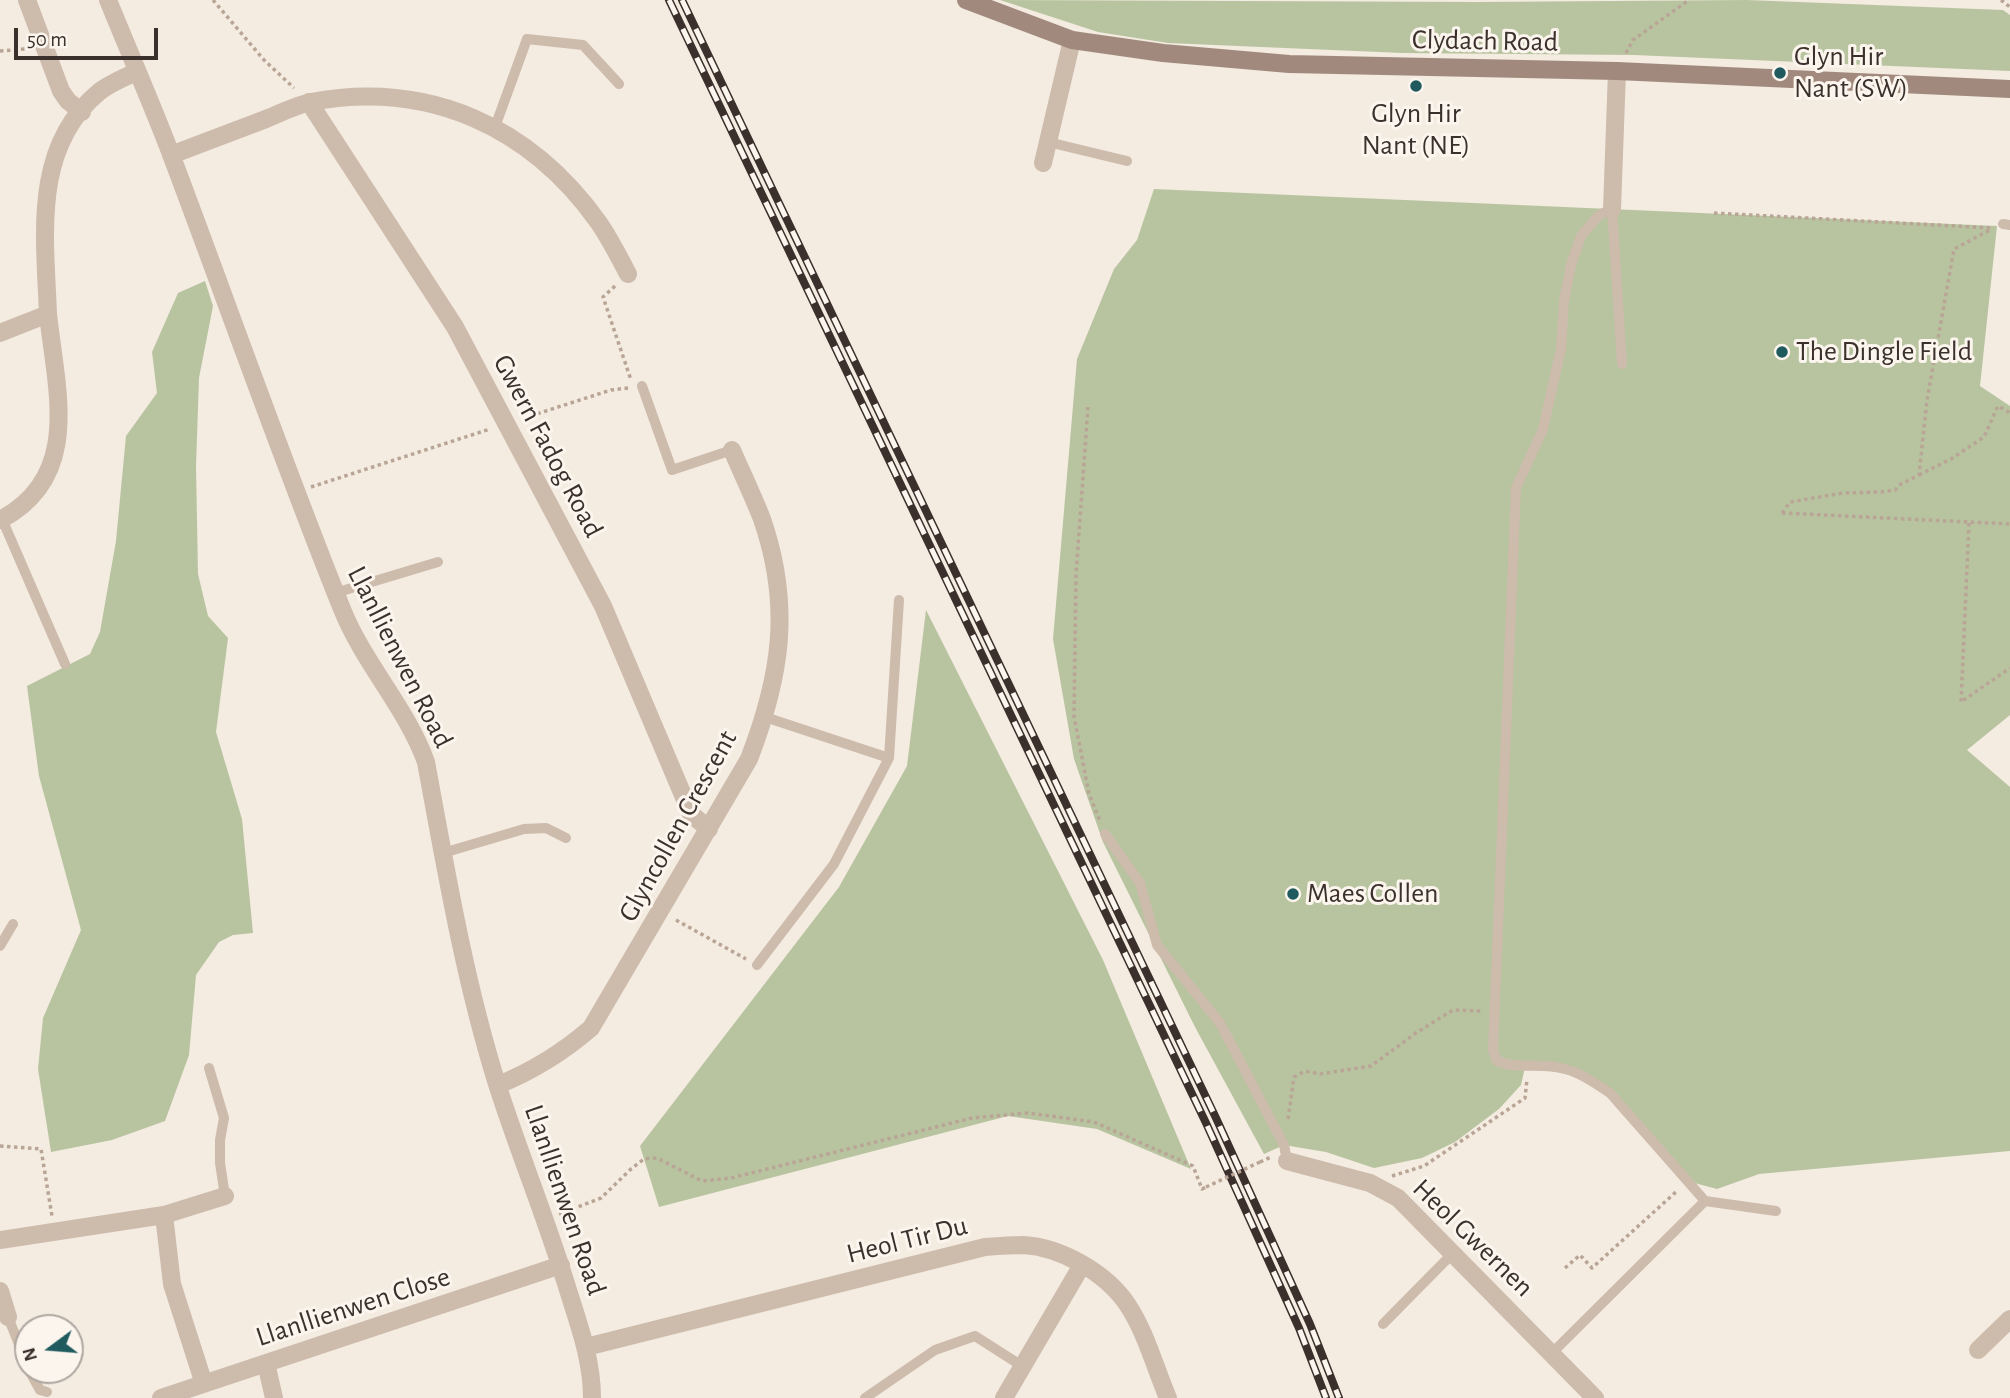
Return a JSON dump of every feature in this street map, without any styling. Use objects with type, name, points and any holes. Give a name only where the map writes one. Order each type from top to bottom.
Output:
[{"type":"main road","name":"Clydach Road","points":[[966,0],[1072,40],[1163,53],[1289,64],[1617,71],[2010,89]]},
{"type":"street","points":[[27,0],[61,91],[68,101],[82,112]]},
{"type":"street","name":"Llanllienwen Road","points":[[108,0],[172,155],[335,593],[357,642],[417,737],[426,762],[463,959],[498,1085],[561,1265],[586,1348],[592,1398]]},
{"type":"street","points":[[1043,163],[1072,40]]},
{"type":"street","points":[[1,520],[22,508],[37,492],[51,471],[56,446],[58,414],[45,251],[47,189],[55,153],[65,131],[100,92],[137,71]]},
{"type":"street","points":[[1612,209],[1617,71]]},
{"type":"street","points":[[172,155],[309,102],[360,97],[400,97],[440,105],[495,127],[526,147],[562,179],[599,223],[628,274]]},
{"type":"street","name":"Gwern Fadog Road","points":[[309,102],[455,327],[603,606],[691,814],[709,829]]},
{"type":"street","points":[[0,333],[48,314]]},
{"type":"street","name":"Glyncollen Crescent","points":[[498,1085],[531,1072],[565,1051],[591,1028],[749,759],[765,717],[777,669],[779,593],[773,558],[761,519],[733,450]]},
{"type":"street","name":"Heol Gwernen","points":[[1282,1154],[1370,1183],[1398,1198],[1595,1398]]},
{"type":"street","points":[[0,1240],[164,1215],[225,1196]]},
{"type":"street","points":[[164,1215],[172,1284],[204,1384]]},
{"type":"street","name":"Heol Tir Du","points":[[586,1348],[985,1247],[1024,1245],[1057,1252],[1082,1265],[1107,1283],[1127,1304],[1168,1398]]},
{"type":"street","name":"Llanllienwen Close","points":[[161,1398],[561,1265]]},
{"type":"street","points":[[1004,1398],[1082,1265]]},
{"type":"street","points":[[0,1291],[8,1317]]},
{"type":"street","points":[[1978,1350],[2010,1319]]},
{"type":"street","points":[[266,1363],[274,1398]]},
{"type":"lane","points":[[495,127],[527,38],[583,45],[619,83]]},
{"type":"lane","points":[[1048,142],[1127,160]]},
{"type":"lane","points":[[1622,364],[1612,209],[1600,215],[1581,236],[1571,265],[1564,301],[1561,349],[1543,429],[1516,488],[1493,1050],[1497,1061],[1508,1065],[1563,1068],[1610,1093],[1705,1201],[1776,1211]]},
{"type":"lane","points":[[642,386],[672,470],[733,450]]},
{"type":"lane","points":[[1,520],[65,664]]},
{"type":"lane","points":[[335,593],[438,562]]},
{"type":"lane","points":[[757,965],[834,864],[889,758],[899,600]]},
{"type":"lane","points":[[765,717],[889,758]]},
{"type":"lane","points":[[443,853],[524,829],[547,828],[566,838]]},
{"type":"lane","points":[[1105,834],[1140,883],[1157,945],[1220,1023],[1282,1154]]},
{"type":"lane","points":[[0,946],[13,924]]},
{"type":"lane","points":[[209,1068],[224,1118],[220,1152],[225,1196]]},
{"type":"lane","points":[[1552,1353],[1705,1201]]},
{"type":"lane","points":[[1383,1324],[1453,1253]]},
{"type":"lane","points":[[8,1317],[14,1333]]},
{"type":"lane","points":[[865,1398],[935,1350],[975,1336],[1023,1366]]},
{"type":"lane","points":[[37,1384],[40,1390],[47,1392]]},
{"type":"path","points":[[213,0],[264,60],[309,102]]},
{"type":"path","points":[[1617,71],[1633,40],[1689,0]]},
{"type":"path","points":[[2001,0],[2010,7]]},
{"type":"path","points":[[0,51],[45,48]]},
{"type":"path","points":[[1714,213],[1992,229],[1954,248],[1927,400],[1919,475]]},
{"type":"path","points":[[628,274],[603,297],[631,381],[642,386]]},
{"type":"path","points":[[296,492],[611,390],[642,386]]},
{"type":"path","points":[[2010,413],[1998,405],[1984,438],[1895,489],[1843,493],[1790,502],[1782,513],[2010,524]]},
{"type":"path","points":[[1088,407],[1076,575],[1074,716],[1089,794],[1105,834]]},
{"type":"path","points":[[1969,523],[1961,702],[2010,668]]},
{"type":"path","points":[[661,912],[757,965]]},
{"type":"path","points":[[544,1220],[601,1198],[644,1159],[657,1158],[702,1181],[731,1178],[972,1118],[998,1114],[1028,1113],[1094,1122],[1193,1166],[1202,1189],[1260,1161],[1282,1154],[1294,1076],[1305,1070],[1320,1074],[1371,1066],[1453,1010],[1495,1012]]},
{"type":"path","points":[[1370,1183],[1424,1166],[1525,1098],[1525,1066]]},
{"type":"path","points":[[0,1146],[41,1149],[54,1232]]},
{"type":"path","points":[[1565,1268],[1580,1255],[1592,1268],[1687,1181]]},
{"type":"green space","points":[[1000,0],[1747,0],[2003,10],[2010,15],[2010,71],[1634,55],[1402,53],[1168,43],[1098,32]]},
{"type":"green space","points":[[1154,189],[1997,226],[1980,386],[2010,406],[2010,715],[1967,750],[2010,787],[2010,1151],[1759,1174],[1717,1189],[1687,1181],[1610,1094],[1581,1076],[1525,1067],[1521,1085],[1499,1109],[1455,1142],[1422,1158],[1374,1168],[1326,1152],[1284,1145],[1264,1154],[1195,1027],[1103,842],[1074,759],[1053,639],[1077,359],[1114,269],[1137,240]]},
{"type":"green space","points":[[205,281],[213,306],[199,378],[196,466],[198,574],[208,616],[228,638],[216,732],[242,819],[253,933],[233,935],[219,942],[196,975],[189,1055],[165,1121],[112,1140],[51,1152],[38,1069],[43,1018],[81,930],[39,776],[27,686],[90,654],[100,632],[116,541],[126,436],[157,393],[152,352],[178,293]]},
{"type":"green space","points":[[926,610],[1103,960],[1191,1169],[1097,1129],[1008,1116],[659,1207],[640,1146],[839,887],[907,766]]},
{"type":"railway","points":[[669,0],[1206,1123],[1299,1328],[1326,1398]]},
{"type":"railway","points":[[682,0],[1216,1118],[1310,1324],[1339,1398]]},
{"type":"place","name":"Glyn Hir Nant (SW)","points":[[1780,73]]},
{"type":"place","name":"Glyn Hir Nant (NE)","points":[[1416,86]]},
{"type":"place","name":"The Dingle Field","points":[[1782,352]]},
{"type":"place","name":"Maes Collen","points":[[1293,894]]}]
